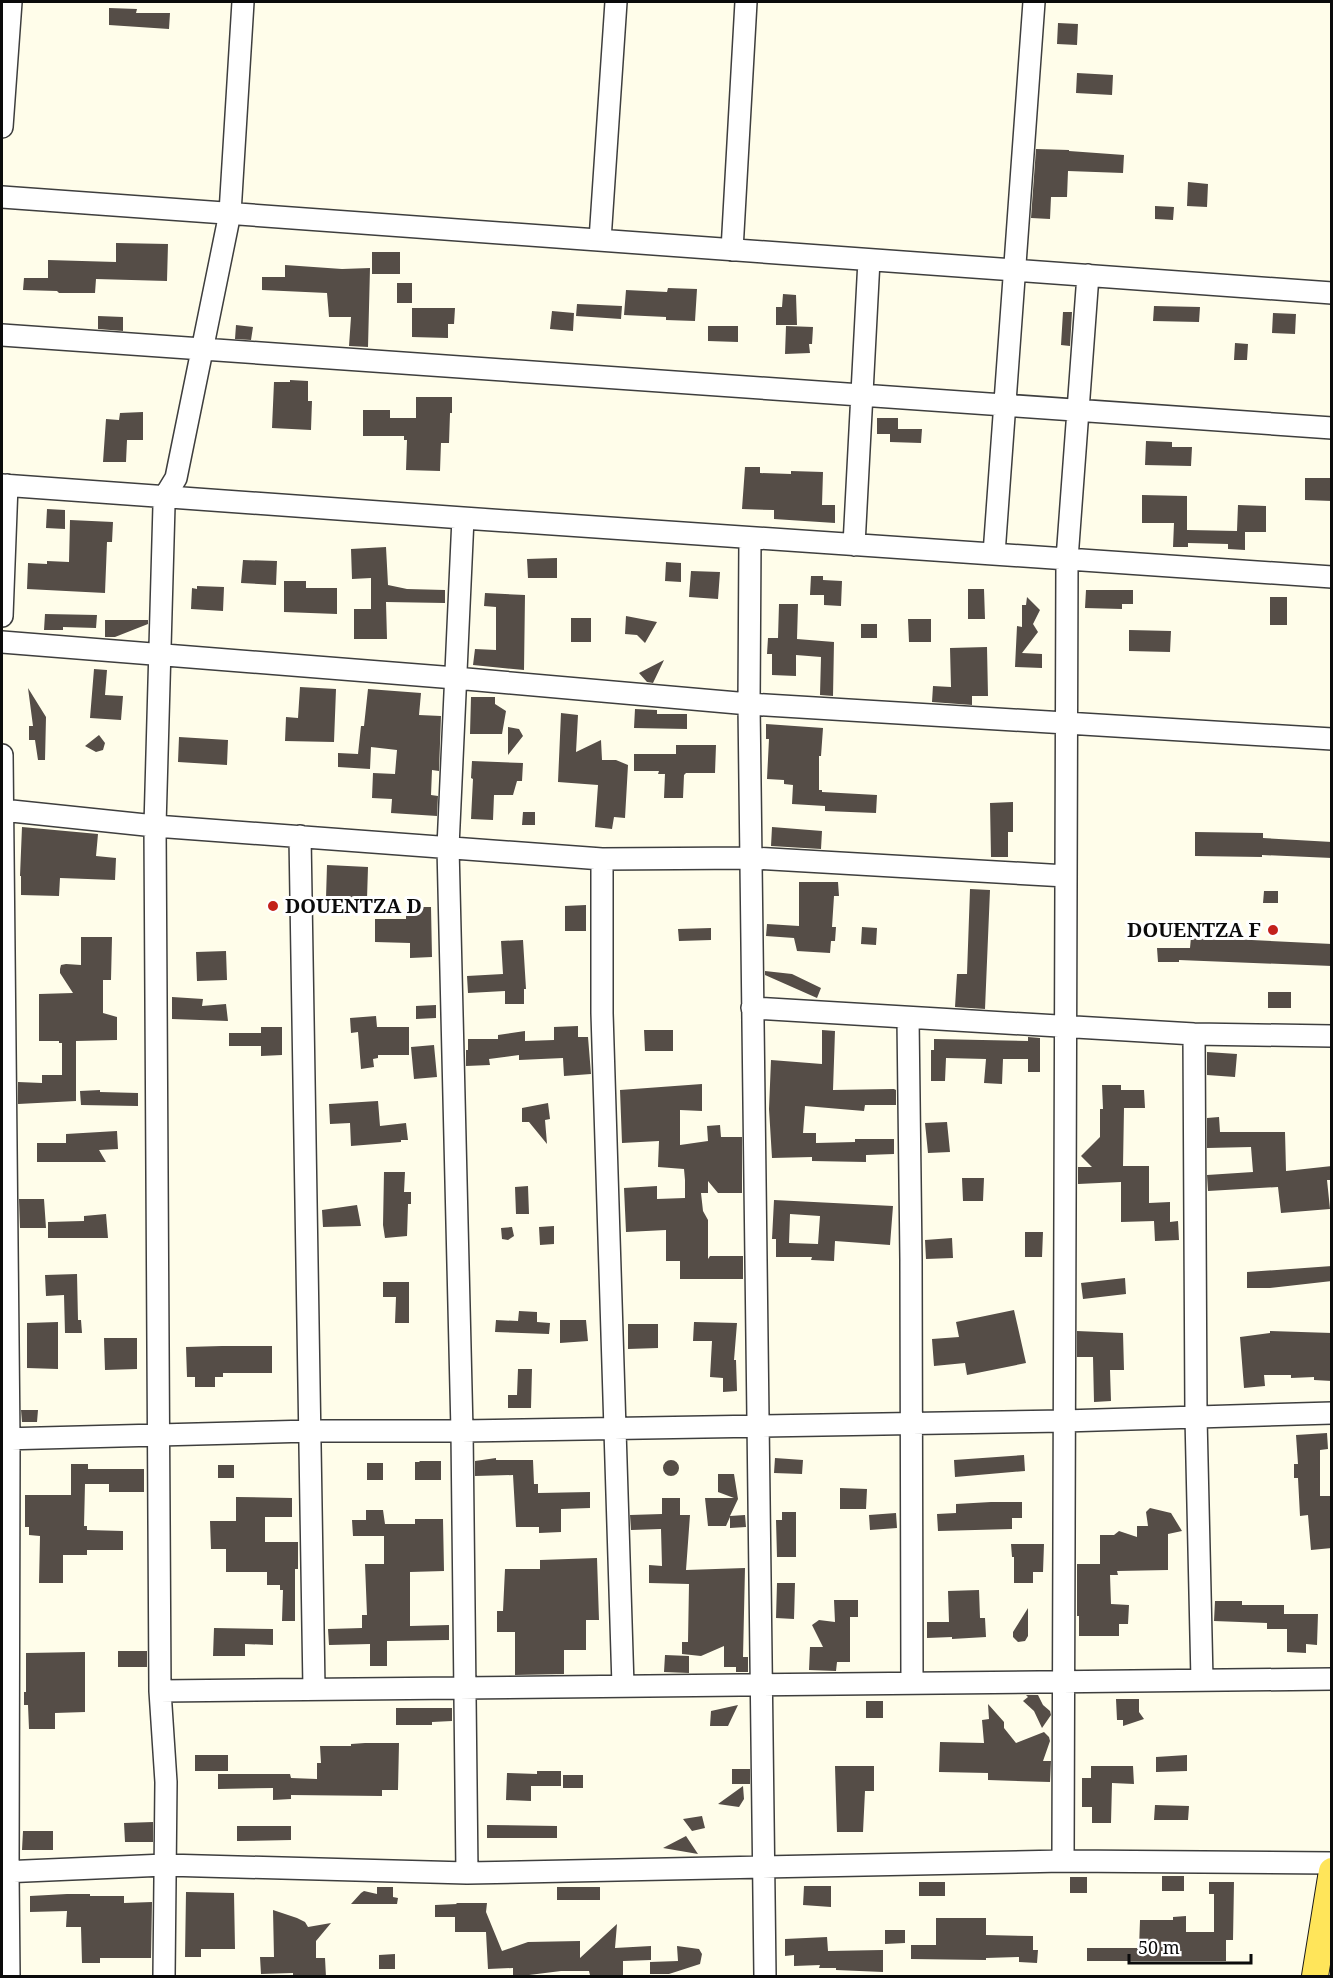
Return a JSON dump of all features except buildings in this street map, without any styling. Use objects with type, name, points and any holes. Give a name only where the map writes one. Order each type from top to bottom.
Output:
[{"type":"main road","points":[[1315,1977],[1332,1870]]},
{"type":"street","points":[[2,127],[11,2]]},
{"type":"street","points":[[164,1977],[166,1782],[160,1691],[155,826],[165,496],[176,478],[230,213],[243,2]]},
{"type":"street","points":[[600,240],[616,2]]},
{"type":"street","points":[[732,250],[746,2]]},
{"type":"street","points":[[994,554],[1034,2]]},
{"type":"street","points":[[2,197],[1332,293]]},
{"type":"street","points":[[854,545],[869,260]]},
{"type":"street","points":[[1063,1861],[1067,559],[1088,275]]},
{"type":"street","points":[[2,335],[1332,429]]},
{"type":"street","points":[[2,616],[4,485],[1332,577]]},
{"type":"street","points":[[463,518],[448,847],[462,1431],[467,1873]]},
{"type":"street","points":[[750,538],[752,1008],[765,1977]]},
{"type":"street","points":[[2,642],[749,704],[1332,739]]},
{"type":"street","points":[[2,755],[4,1872],[9,1977]]},
{"type":"street","points":[[2,810],[155,826],[602,859],[752,858],[1066,876]]},
{"type":"street","points":[[300,836],[314,1689]]},
{"type":"street","points":[[602,859],[602,1012],[623,1686]]},
{"type":"street","points":[[752,1008],[1194,1034],[1332,1036]]},
{"type":"street","points":[[908,1018],[912,1683]]},
{"type":"street","points":[[1194,1034],[1196,1417],[1202,1680]]},
{"type":"street","points":[[5,1439],[310,1431],[912,1424],[1332,1413]]},
{"type":"street","points":[[160,1691],[1332,1679]]},
{"type":"street","points":[[4,1872],[165,1865],[467,1873],[1063,1861],[1332,1863]]},
{"type":"place","name":"DOUENTZA D","points":[[273,906]]},
{"type":"place","name":"DOUENTZA F","points":[[1273,930]]}]
